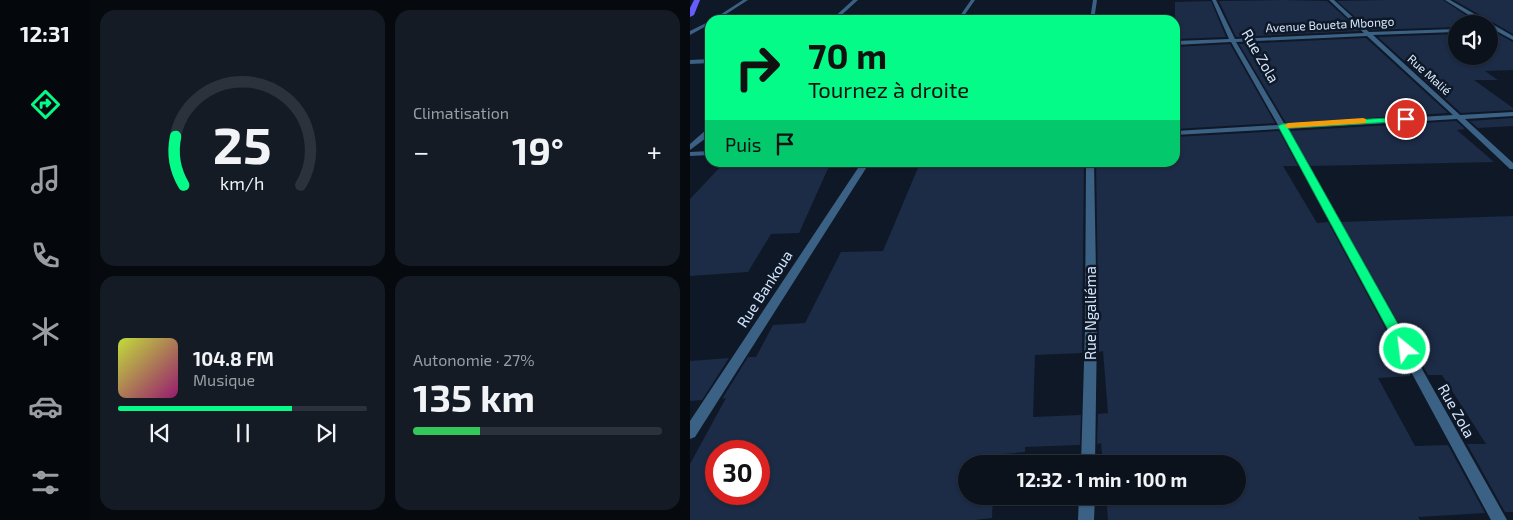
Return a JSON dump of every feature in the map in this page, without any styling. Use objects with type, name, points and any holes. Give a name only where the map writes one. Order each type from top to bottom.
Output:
[{"type":"main road","points":[[690,15],[697,0]]},
{"type":"street","points":[[722,15],[746,0]]},
{"type":"street","points":[[839,15],[856,0]]},
{"type":"street","points":[[962,15],[973,0]]},
{"type":"street","points":[[1093,15],[1095,0]]},
{"type":"street","name":"Rue Zola","points":[[1214,0],[1233,41],[1282,126],[1499,520]]},
{"type":"street","name":"Rue Malié","points":[[1331,0],[1513,167]]},
{"type":"street","points":[[1447,0],[1473,15]]},
{"type":"street","points":[[690,33],[705,25]]},
{"type":"street","points":[[1498,29],[1513,28]]},
{"type":"street","name":"Avenue Boueta Mbongo","points":[[1180,43],[1448,30]]},
{"type":"street","points":[[1498,32],[1513,38]]},
{"type":"street","points":[[690,62],[705,60]]},
{"type":"street","points":[[1180,133],[1513,114]]},
{"type":"street","points":[[690,148],[705,135]]},
{"type":"street","points":[[690,154],[705,153]]},
{"type":"street","name":"Rue Bankoua","points":[[690,433],[863,167]]},
{"type":"street","name":"Rue Ngaliéma","points":[[1088,455],[1092,329],[1090,167]]},
{"type":"street","points":[[1086,520],[1087,505]]},
{"type":"building","points":[[1443,0],[1466,15],[1448,15],[1448,27],[1370,30],[1337,1]]},
{"type":"building","points":[[1454,0],[1513,0],[1513,34],[1498,25],[1498,15],[1480,15]]},
{"type":"building","points":[[1211,1],[1226,37],[1180,39],[1180,15],[1175,15],[1175,2]]},
{"type":"building","points":[[1219,1],[1327,1],[1360,31],[1236,37]]},
{"type":"building","points":[[1448,34],[1448,65],[1498,65],[1498,34],[1513,42],[1513,70],[1485,71],[1498,80],[1474,80],[1513,108],[1513,110],[1461,113],[1378,37]]},
{"type":"building","points":[[1366,38],[1448,113],[1286,123],[1239,44]]},
{"type":"building","points":[[1230,44],[1275,123],[1180,129],[1180,47]]},
{"type":"building","points":[[1513,118],[1513,126],[1478,128],[1470,121]]},
{"type":"building","points":[[1456,121],[1465,129],[1457,130],[1494,162],[1310,166],[1290,131]]},
{"type":"building","points":[[1279,131],[1298,166],[1283,166],[1317,223],[1328,222],[1411,376],[1378,378],[1415,446],[1448,445],[1485,513],[1418,517],[1420,520],[1108,520],[1107,505],[1246,505],[1246,455],[1102,455],[1101,443],[1097,444],[1098,414],[1108,413],[1103,351],[1099,352],[1096,167],[1180,167],[1180,137]]},
{"type":"building","points":[[720,167],[829,167],[799,233],[771,234],[748,272],[690,276],[690,199]]},
{"type":"building","points":[[918,167],[1084,167],[1082,353],[1035,355],[1033,417],[1081,415],[1080,445],[1025,447],[1025,452],[994,455],[958,455],[958,505],[993,505],[992,518],[974,520],[690,520],[690,464],[726,398],[722,399],[748,357],[756,357],[773,325],[805,323],[841,252],[883,251]]},
{"type":"building","points":[[1513,216],[1513,512],[1505,512],[1467,444],[1486,444],[1442,375],[1428,375],[1341,222]]},
{"type":"building","points":[[729,358],[702,400],[690,401],[690,361]]},
{"type":"slow traffic","points":[[1288,126],[1363,121]]},
{"type":"route","points":[[1405,349],[1282,126],[1406,119]]}]
